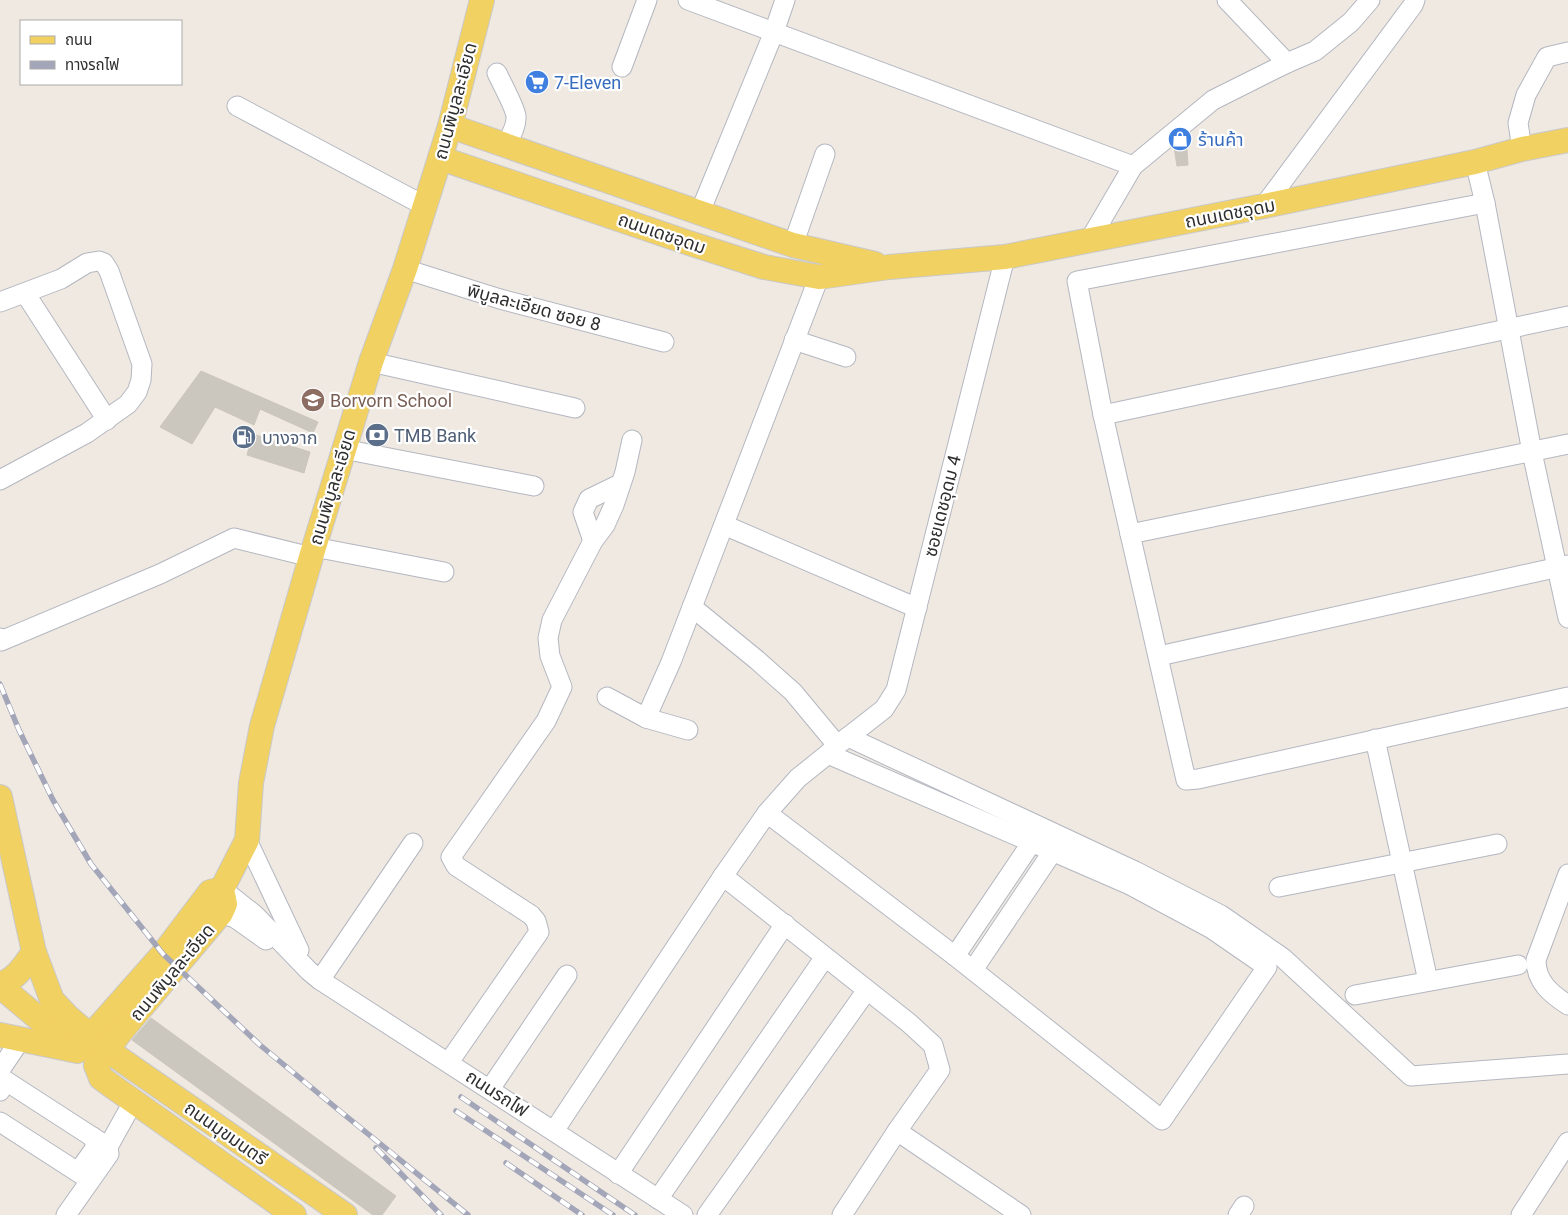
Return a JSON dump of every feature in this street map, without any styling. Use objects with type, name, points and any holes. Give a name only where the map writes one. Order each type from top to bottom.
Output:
[{"type":"main road","name":"ถนนพิบูลละเอียด","points":[[93,1050],[119,1034],[221,913],[224,904],[222,889],[247,840],[251,783],[262,726],[370,362],[405,269],[450,126],[482,0]]},
{"type":"main road","name":"ถนนเดชอุดม","points":[[450,126],[793,245],[889,267]]},
{"type":"main road","name":"ถนนเดชอุดม","points":[[440,158],[764,267],[818,276],[889,267],[1005,257],[1264,206],[1475,162],[1568,140]]},
{"type":"main road","points":[[689,243],[700,212]]},
{"type":"main road","points":[[1,806],[34,952],[52,1000],[93,1050]]},
{"type":"main road","name":"ถนนพิบูลละเอียด","points":[[93,1050],[210,892],[222,889]]},
{"type":"main road","points":[[34,952],[21,972],[1,991],[93,1050]]},
{"type":"main road","points":[[11,1037],[93,1050]]},
{"type":"main road","name":"ถนนมุขมนตรี","points":[[93,1050],[101,1078],[294,1215]]},
{"type":"main road","name":"ถนนมุขมนตรี","points":[[93,1050],[345,1215]]},
{"type":"street","points":[[622,67],[647,0]]},
{"type":"street","points":[[688,0],[1133,166]]},
{"type":"street","points":[[700,212],[774,32],[785,0]]},
{"type":"street","points":[[1227,0],[1286,63]]},
{"type":"street","points":[[1088,241],[1133,166],[1213,100],[1315,50],[1350,22],[1370,0]]},
{"type":"street","points":[[1264,206],[1415,0]]},
{"type":"street","points":[[1522,150],[1518,123],[1526,95],[1547,57],[1568,52]]},
{"type":"street","points":[[497,73],[516,117],[514,129],[506,145]]},
{"type":"street","points":[[237,106],[425,206]]},
{"type":"street","points":[[793,245],[825,154]]},
{"type":"street","points":[[1475,162],[1485,203],[1532,452],[1563,566],[1568,618]]},
{"type":"street","points":[[1485,203],[1077,281],[1103,415],[1186,780],[1198,780],[1568,697]]},
{"type":"street","name":"ซอยเดชอุดม 4","points":[[554,1131],[767,813],[798,778],[884,709],[896,690],[1005,257]]},
{"type":"street","points":[[0,302],[60,279],[87,263],[99,261],[104,263],[109,271],[142,364],[141,380],[137,392],[128,404],[87,433],[0,480]]},
{"type":"street","name":"พิบูลละเอียด ซอย 8","points":[[405,269],[500,299],[664,342]]},
{"type":"street","points":[[646,718],[671,662],[818,276]]},
{"type":"street","points":[[25,293],[107,420]]},
{"type":"street","points":[[1103,415],[1568,316]]},
{"type":"street","points":[[794,340],[846,356]]},
{"type":"street","points":[[370,362],[575,408]]},
{"type":"street","points":[[449,1062],[539,932],[536,921],[531,915],[456,866],[451,857],[546,721],[562,687],[550,656],[548,638],[552,620],[593,541],[605,525],[614,505],[625,472],[632,440]]},
{"type":"street","points":[[1130,534],[1568,444]]},
{"type":"street","points":[[344,449],[534,486]]},
{"type":"street","points":[[724,524],[917,608]]},
{"type":"street","points":[[0,638],[1,641],[160,574],[234,538],[444,572]]},
{"type":"street","points":[[1159,656],[1563,566]]},
{"type":"street","points":[[692,607],[757,660],[792,692],[838,745],[1032,842],[1128,884],[1203,924],[1267,967],[1162,1120],[955,956],[767,813]]},
{"type":"street","points":[[607,697],[646,718],[688,730]]},
{"type":"street","points":[[1375,739],[1428,981]]},
{"type":"street","points":[[838,745],[1135,871],[1221,915],[1282,958],[1411,1076],[1568,1064]]},
{"type":"street","name":"ถนนรถไฟ","points":[[247,840],[291,935],[315,976]]},
{"type":"street","points":[[955,956],[1032,842]]},
{"type":"street","points":[[315,976],[413,843]]},
{"type":"street","points":[[1279,887],[1497,844]]},
{"type":"street","points":[[973,970],[1053,851]]},
{"type":"street","points":[[1568,874],[1562,904],[1536,960],[1540,979],[1550,993],[1568,1006]]},
{"type":"street","points":[[723,876],[909,1023],[933,1045],[940,1070],[842,1215]]},
{"type":"street","name":"ถนนรถไฟ","points":[[222,889],[266,925],[315,976]]},
{"type":"street","name":"ถนนรถไฟ","points":[[221,913],[235,918],[256,931],[298,966],[683,1215]]},
{"type":"street","points":[[618,1174],[785,924]]},
{"type":"street","points":[[658,1199],[825,957]]},
{"type":"street","points":[[1355,995],[1380,992],[1428,981],[1518,965]]},
{"type":"street","points":[[490,1089],[567,975]]},
{"type":"street","points":[[707,1215],[867,990]]},
{"type":"street","points":[[0,1070],[11,1037]]},
{"type":"street","points":[[0,1090],[6,1081],[100,1142],[109,1154],[84,1176],[66,1215]]},
{"type":"street","points":[[100,1142],[133,1102]]},
{"type":"street","points":[[0,1122],[84,1176]]},
{"type":"street","points":[[897,1131],[1021,1215]]},
{"type":"street","points":[[1521,1215],[1568,1142]]},
{"type":"building","points":[[1186,137],[1188,165],[1177,166],[1174,147]]},
{"type":"building","points":[[201,371],[318,422],[313,433],[260,409],[254,425],[215,407],[192,444],[160,427]]},
{"type":"building","points":[[253,434],[310,452],[304,473],[247,455]]},
{"type":"building","points":[[151,1018],[396,1196],[382,1215],[373,1215],[132,1040]]},
{"type":"railway","points":[[0,684],[19,730],[53,800],[91,864],[163,954],[260,1045],[468,1215]]},
{"type":"railway","points":[[461,1097],[635,1215]]},
{"type":"railway","points":[[456,1111],[613,1215]]},
{"type":"railway","points":[[376,1148],[441,1215]]},
{"type":"railway","points":[[506,1163],[582,1215]]},
{"type":"place","name":"7-Eleven","points":[[537,82]]},
{"type":"place","name":"ร้านค้า","points":[[1180,139]]},
{"type":"place","name":"Borvorn School","points":[[313,400]]},
{"type":"place","name":"TMB Bank","points":[[377,435]]},
{"type":"place","name":"บางจาก","points":[[244,437]]}]
